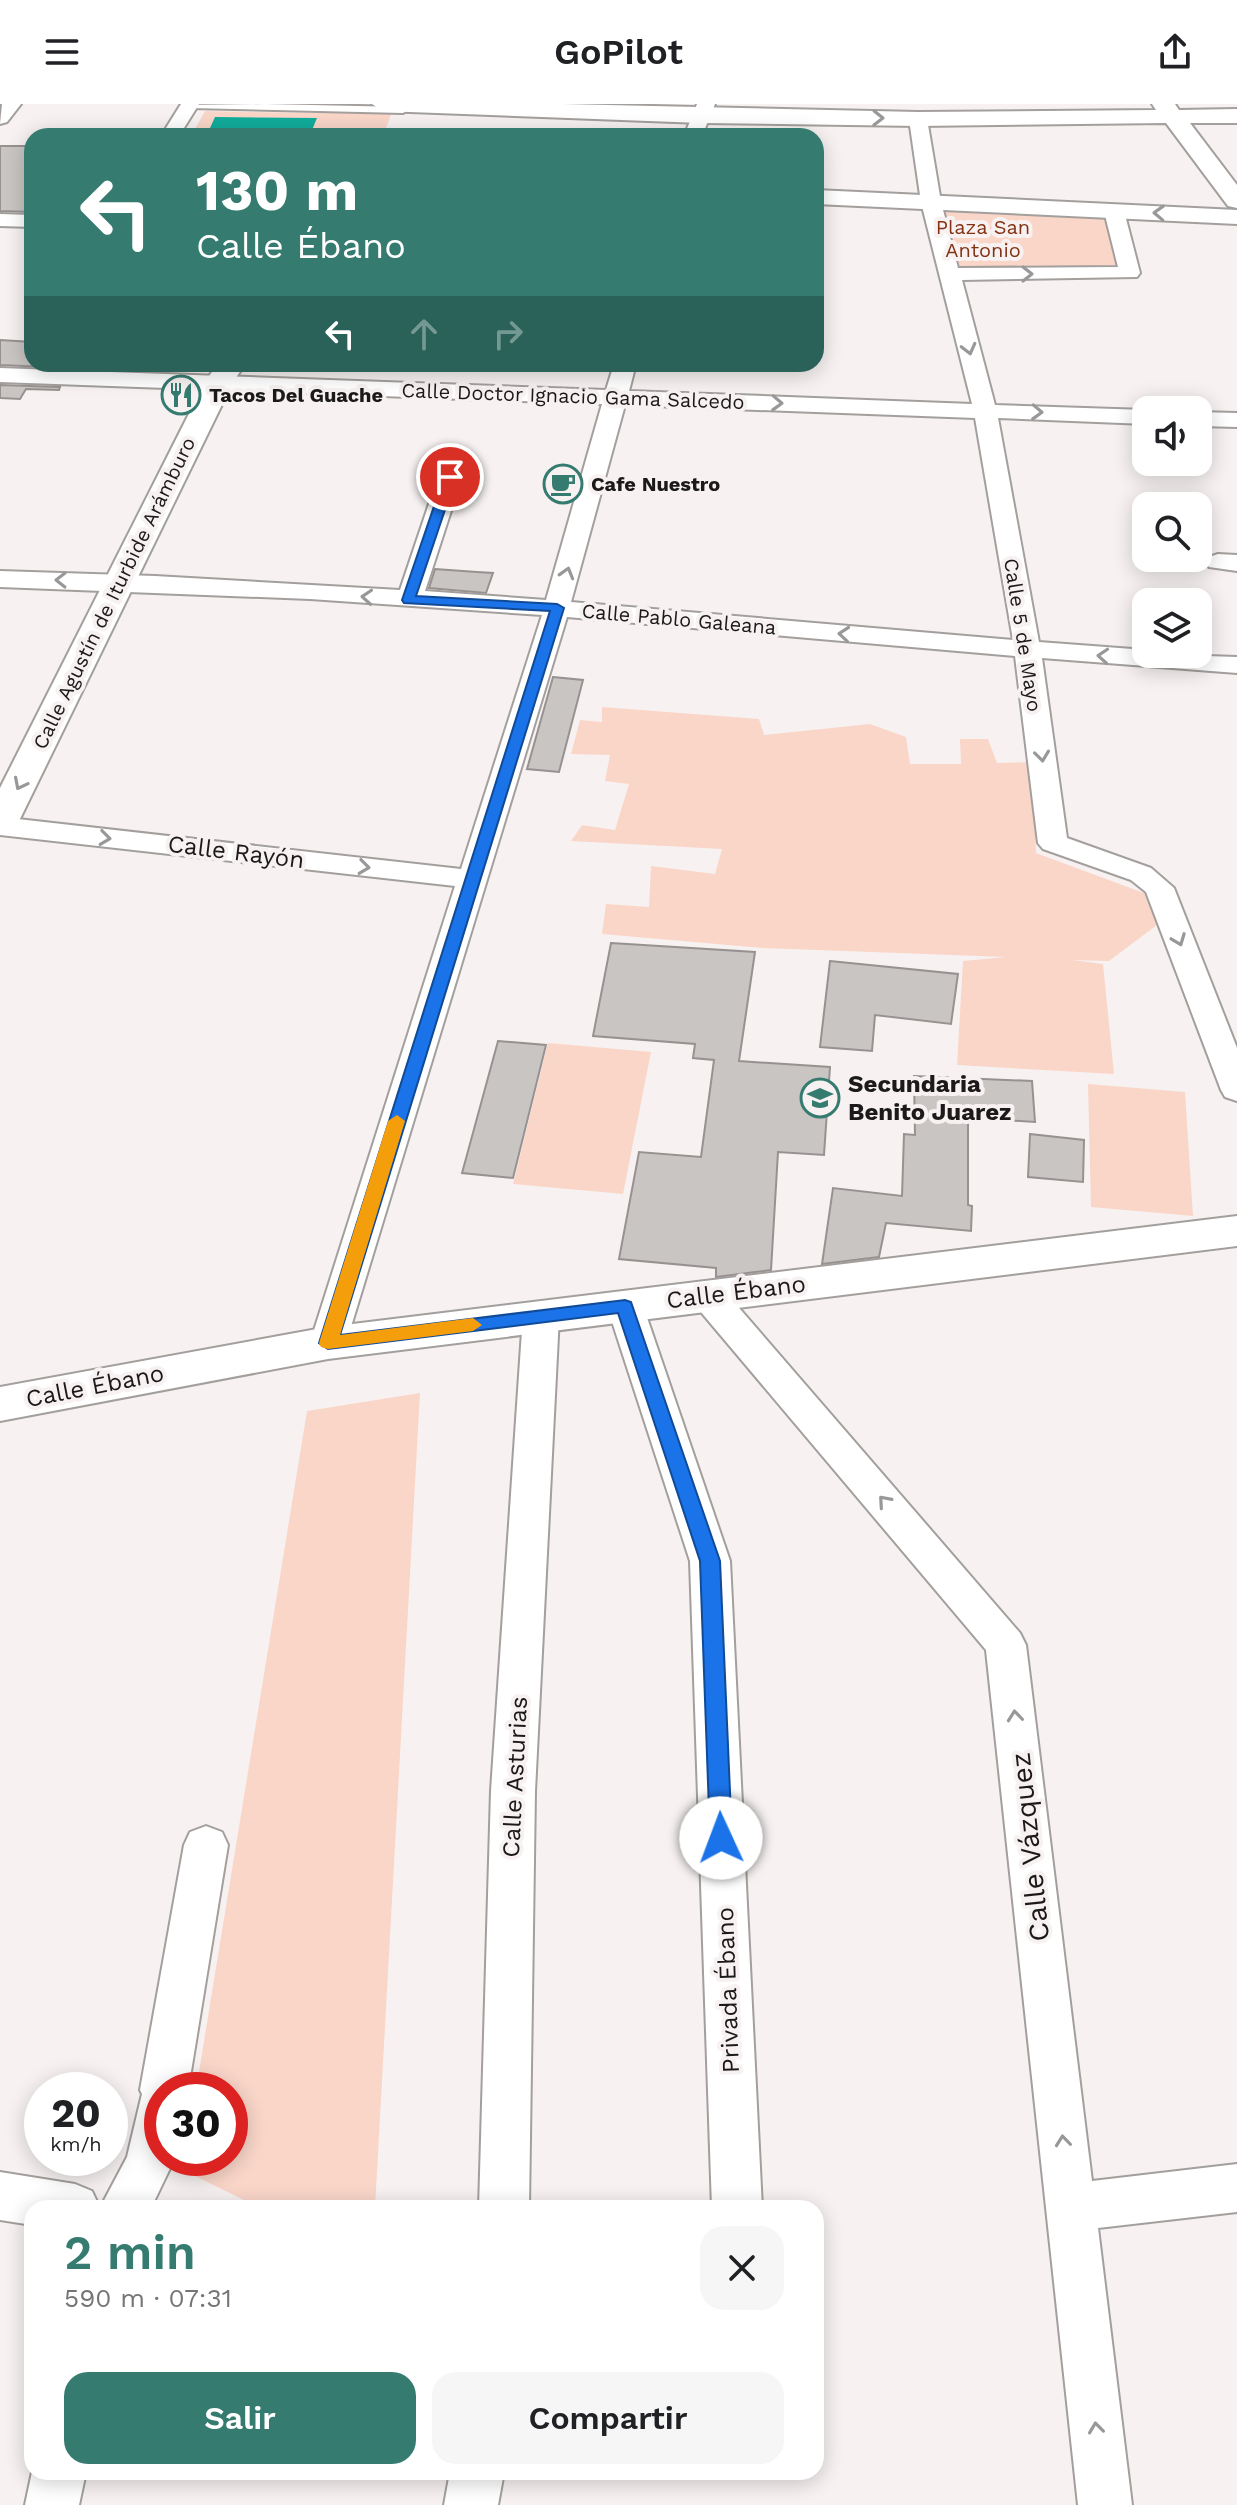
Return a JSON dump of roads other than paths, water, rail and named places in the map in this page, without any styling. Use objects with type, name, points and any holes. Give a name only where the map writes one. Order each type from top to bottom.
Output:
[{"type":"street","points":[[0,118],[12,104]]},
{"type":"street","points":[[175,128],[190,104]]},
{"type":"street","points":[[383,104],[411,108],[549,107],[700,119],[916,111],[1168,110],[1237,116]]},
{"type":"street","points":[[403,128],[411,108]]},
{"type":"street","points":[[1168,110],[1237,201]]},
{"type":"street","name":"Calle 5 de Mayo","points":[[916,111],[931,202],[985,410],[1028,651],[1053,843],[1141,874],[1159,888],[1237,1090]]},
{"type":"street","points":[[824,197],[1237,217]]},
{"type":"street","points":[[949,274],[1130,273],[1114,211]]},
{"type":"street","points":[[0,220],[24,221]]},
{"type":"street","points":[[328,1343],[557,608],[623,372]]},
{"type":"street","name":"Calle Doctor Ignacio Gama Salcedo","points":[[1,376],[224,374],[617,397],[1132,416]]},
{"type":"street","name":"Calle Agustín de Iturbide Arámburo","points":[[0,824],[224,374]]},
{"type":"street","points":[[1212,419],[1237,420]]},
{"type":"street","points":[[409,600],[450,477]]},
{"type":"street","name":"Calle Pablo Galeana","points":[[0,579],[121,581],[557,608],[1028,651],[1237,665]]},
{"type":"street","name":"Calle Rayón","points":[[0,824],[471,879]]},
{"type":"street","name":"Calle Ébano","points":[[0,1404],[328,1343],[540,1332],[625,1306],[1237,1231]]},
{"type":"street","name":"Calle Vázquez","points":[[708,1296],[1006,1645],[1105,2505]]},
{"type":"street","name":"Privada Ébano","points":[[625,1306],[710,1561],[737,2200]]},
{"type":"street","name":"Calle Asturias","points":[[504,2200],[513,1791],[540,1332]]},
{"type":"street","points":[[167,2072],[206,1845]]},
{"type":"street","points":[[129,2200],[144,2174]]},
{"type":"street","points":[[1070,2207],[1237,2188]]},
{"type":"street","points":[[0,2196],[25,2200]]},
{"type":"street","points":[[52,2505],[57,2480]]},
{"type":"street","points":[[471,2505],[476,2480]]},
{"type":"lane","points":[[190,104],[411,108]]},
{"type":"place","name":"Tacos Del Guache","points":[[181,395]]},
{"type":"place","name":"Cafe Nuestro","points":[[563,484]]},
{"type":"place","name":"Secundaria Benito Juarez","points":[[820,1098]]},
{"type":"park label","name":"Plaza San Antonio","points":[[983,238]]}]
